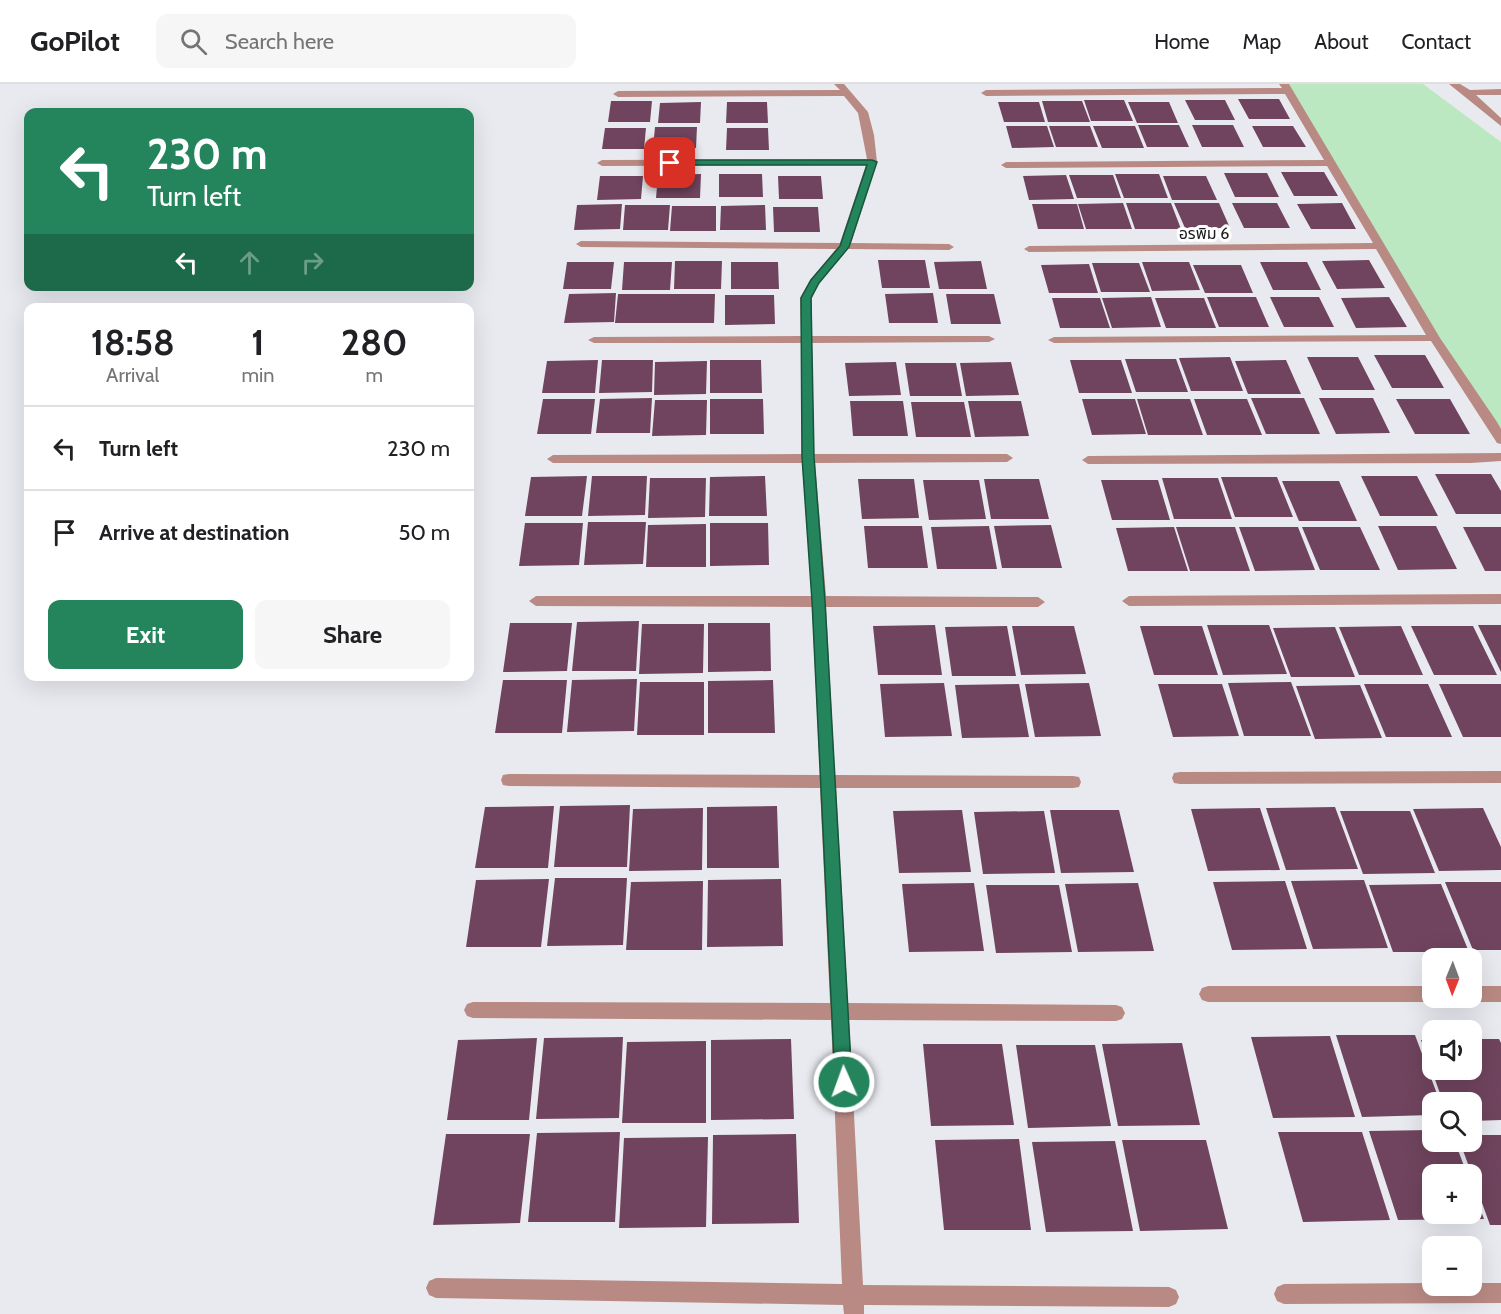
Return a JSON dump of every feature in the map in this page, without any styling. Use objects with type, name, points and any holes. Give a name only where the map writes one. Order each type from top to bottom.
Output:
[{"type":"street","points":[[1454,84],[1468,93],[1501,123]]},
{"type":"street","points":[[986,93],[1286,87],[1434,338],[1501,440]]},
{"type":"street","points":[[618,94],[843,88],[863,112],[869,135],[872,162],[844,247],[814,282],[806,298],[808,457],[819,601],[841,1011],[853,1305]]},
{"type":"street","points":[[1468,93],[1501,93]]},
{"type":"street","points":[[602,163],[872,162]]},
{"type":"street","points":[[1006,165],[1331,163]]},
{"type":"street","points":[[581,244],[949,247]]},
{"type":"street","name":"อรพิม 6","points":[[1029,249],[1380,246]]},
{"type":"street","points":[[1054,340],[1434,338]]},
{"type":"street","points":[[594,340],[990,339]]},
{"type":"street","points":[[1088,460],[1501,457]]},
{"type":"street","points":[[553,459],[1007,458]]},
{"type":"street","points":[[1129,601],[1501,599]]},
{"type":"street","points":[[536,601],[1038,602]]},
{"type":"street","points":[[1180,778],[1501,777]]},
{"type":"street","points":[[508,780],[1072,782]]},
{"type":"street","points":[[1482,994],[1501,993]]},
{"type":"street","points":[[1208,994],[1422,994]]},
{"type":"street","points":[[473,1010],[1116,1013]]},
{"type":"street","points":[[436,1288],[853,1305],[1169,1297]]},
{"type":"street","points":[[1284,1294],[1501,1293]]},
{"type":"green space","points":[[1285,84],[1423,84],[1501,142],[1501,442]]},
{"type":"building","points":[[1238,99],[1279,99],[1290,119],[1249,119]]},
{"type":"building","points":[[1084,100],[1124,100],[1133,121],[1091,121]]},
{"type":"building","points":[[1185,100],[1225,100],[1235,120],[1195,120]]},
{"type":"building","points":[[611,101],[652,101],[650,122],[608,122]]},
{"type":"building","points":[[1042,101],[1082,101],[1090,122],[1048,122]]},
{"type":"building","points":[[701,102],[700,123],[658,123],[660,103]]},
{"type":"building","points":[[727,102],[767,102],[768,123],[726,123]]},
{"type":"building","points":[[998,102],[1039,102],[1045,122],[1004,122]]},
{"type":"building","points":[[1128,102],[1169,102],[1178,123],[1137,123]]},
{"type":"building","points":[[1138,125],[1179,125],[1189,147],[1147,147]]},
{"type":"building","points":[[1192,125],[1233,125],[1244,147],[1202,147]]},
{"type":"building","points":[[1006,126],[1047,126],[1054,147],[1012,148]]},
{"type":"building","points":[[1049,126],[1090,126],[1098,147],[1056,147]]},
{"type":"building","points":[[1093,126],[1135,126],[1144,148],[1102,148]]},
{"type":"building","points":[[1252,126],[1293,126],[1306,147],[1263,147]]},
{"type":"building","points":[[655,127],[697,127],[696,148],[653,148]]},
{"type":"building","points":[[605,128],[646,128],[644,149],[602,149]]},
{"type":"building","points":[[727,128],[768,128],[769,150],[726,150]]},
{"type":"building","points":[[1281,172],[1324,172],[1338,196],[1294,196]]},
{"type":"building","points":[[1224,173],[1267,173],[1279,197],[1235,197]]},
{"type":"building","points":[[701,174],[700,198],[656,198],[658,175]]},
{"type":"building","points":[[719,174],[762,174],[763,197],[719,197]]},
{"type":"building","points":[[1115,174],[1159,174],[1168,198],[1124,198]]},
{"type":"building","points":[[1066,175],[1074,199],[1029,200],[1023,176]]},
{"type":"building","points":[[1069,175],[1113,175],[1121,198],[1077,198]]},
{"type":"building","points":[[600,176],[643,176],[641,199],[597,200]]},
{"type":"building","points":[[778,176],[821,176],[823,199],[779,199]]},
{"type":"building","points":[[1163,176],[1206,176],[1217,200],[1172,200]]},
{"type":"building","points":[[1123,203],[1132,229],[1086,229],[1078,204]]},
{"type":"building","points":[[1126,203],[1171,203],[1181,229],[1135,229]]},
{"type":"building","points":[[1174,203],[1219,203],[1230,228],[1185,228]]},
{"type":"building","points":[[1232,203],[1277,203],[1290,228],[1244,228]]},
{"type":"building","points":[[1342,203],[1356,229],[1311,229],[1297,204]]},
{"type":"building","points":[[622,204],[620,229],[574,230],[577,205]]},
{"type":"building","points":[[1032,204],[1077,204],[1084,229],[1038,229]]},
{"type":"building","points":[[625,205],[670,205],[668,230],[623,230]]},
{"type":"building","points":[[765,205],[766,230],[720,230],[721,206]]},
{"type":"building","points":[[672,206],[716,206],[716,231],[670,231]]},
{"type":"building","points":[[773,207],[818,207],[820,232],[774,232]]},
{"type":"building","points":[[878,260],[925,260],[930,288],[882,288]]},
{"type":"building","points":[[1369,260],[1385,288],[1337,289],[1322,261]]},
{"type":"building","points":[[675,261],[722,261],[721,289],[674,289]]},
{"type":"building","points":[[981,261],[987,289],[939,289],[934,262]]},
{"type":"building","points":[[567,262],[614,262],[611,289],[563,289]]},
{"type":"building","points":[[624,262],[672,262],[670,290],[622,290]]},
{"type":"building","points":[[731,262],[778,262],[779,289],[731,289]]},
{"type":"building","points":[[1142,262],[1189,262],[1200,290],[1152,291]]},
{"type":"building","points":[[1260,262],[1307,262],[1321,290],[1273,290]]},
{"type":"building","points":[[1092,263],[1139,263],[1150,292],[1101,292]]},
{"type":"building","points":[[1089,264],[1098,293],[1049,293],[1041,265]]},
{"type":"building","points":[[1193,265],[1241,265],[1253,293],[1205,293]]},
{"type":"building","points":[[616,293],[614,322],[564,323],[569,294]]},
{"type":"building","points":[[933,293],[938,323],[889,323],[885,294]]},
{"type":"building","points":[[618,294],[715,294],[714,323],[615,323]]},
{"type":"building","points":[[946,294],[994,294],[1001,324],[951,324]]},
{"type":"building","points":[[725,295],[774,295],[775,324],[725,325]]},
{"type":"building","points":[[1151,297],[1161,327],[1112,328],[1102,298]]},
{"type":"building","points":[[1207,297],[1256,297],[1269,327],[1219,327]]},
{"type":"building","points":[[1270,297],[1319,297],[1334,327],[1284,327]]},
{"type":"building","points":[[1389,297],[1407,327],[1356,328],[1341,298]]},
{"type":"building","points":[[1052,298],[1100,298],[1110,328],[1060,328]]},
{"type":"building","points":[[1155,298],[1204,298],[1216,328],[1166,328]]},
{"type":"building","points":[[1374,355],[1425,355],[1444,388],[1392,388]]},
{"type":"building","points":[[1230,357],[1243,391],[1191,391],[1179,358]]},
{"type":"building","points":[[1307,357],[1358,357],[1375,390],[1322,390]]},
{"type":"building","points":[[1125,359],[1176,359],[1188,392],[1136,392]]},
{"type":"building","points":[[598,360],[595,393],[542,393],[547,361]]},
{"type":"building","points":[[602,360],[653,360],[652,392],[599,393]]},
{"type":"building","points":[[710,360],[761,360],[762,393],[710,393]]},
{"type":"building","points":[[1070,360],[1121,360],[1132,393],[1079,393]]},
{"type":"building","points":[[1286,360],[1301,394],[1248,394],[1235,361]]},
{"type":"building","points":[[707,361],[706,394],[654,395],[655,362]]},
{"type":"building","points":[[896,362],[901,395],[849,396],[845,363]]},
{"type":"building","points":[[1011,362],[1019,395],[966,396],[960,363]]},
{"type":"building","points":[[905,363],[956,363],[962,396],[910,396]]},
{"type":"building","points":[[652,398],[650,433],[596,433],[600,399]]},
{"type":"building","points":[[1251,398],[1304,398],[1320,434],[1266,434]]},
{"type":"building","points":[[1319,398],[1373,398],[1390,433],[1336,434]]},
{"type":"building","points":[[543,399],[595,399],[591,434],[537,434]]},
{"type":"building","points":[[710,399],[763,399],[764,434],[710,434]]},
{"type":"building","points":[[1082,399],[1135,399],[1146,434],[1092,435]]},
{"type":"building","points":[[1137,399],[1190,399],[1203,435],[1148,435]]},
{"type":"building","points":[[1194,399],[1247,399],[1262,435],[1207,435]]},
{"type":"building","points":[[1396,399],[1450,399],[1470,434],[1415,434]]},
{"type":"building","points":[[655,400],[707,400],[706,435],[652,436]]},
{"type":"building","points":[[850,401],[903,401],[908,436],[853,436]]},
{"type":"building","points":[[968,401],[1021,401],[1029,436],[975,437]]},
{"type":"building","points":[[911,402],[964,402],[971,437],[916,437]]},
{"type":"building","points":[[1435,474],[1491,474],[1501,491],[1501,514],[1456,514]]},
{"type":"building","points":[[587,476],[582,516],[525,516],[531,477]]},
{"type":"building","points":[[592,476],[647,476],[645,515],[588,516]]},
{"type":"building","points":[[765,476],[767,516],[709,516],[710,477]]},
{"type":"building","points":[[1361,476],[1417,476],[1438,516],[1380,516]]},
{"type":"building","points":[[1221,477],[1277,477],[1293,517],[1235,517]]},
{"type":"building","points":[[650,478],[706,478],[705,517],[648,518]]},
{"type":"building","points":[[1162,478],[1218,478],[1232,519],[1174,519]]},
{"type":"building","points":[[858,479],[914,479],[919,518],[862,519]]},
{"type":"building","points":[[984,479],[1039,479],[1049,519],[991,519]]},
{"type":"building","points":[[923,480],[979,480],[986,519],[929,520]]},
{"type":"building","points":[[1101,480],[1158,480],[1170,520],[1112,520]]},
{"type":"building","points":[[1282,481],[1339,481],[1357,521],[1299,521]]},
{"type":"building","points":[[588,522],[646,522],[643,564],[584,565]]},
{"type":"building","points":[[525,523],[583,523],[579,565],[519,566]]},
{"type":"building","points":[[710,523],[768,523],[769,565],[710,566]]},
{"type":"building","points":[[706,524],[706,567],[646,567],[648,525]]},
{"type":"building","points":[[1051,525],[1062,568],[1002,568],[994,526]]},
{"type":"building","points":[[864,526],[922,526],[928,568],[868,568]]},
{"type":"building","points":[[989,526],[997,569],[937,569],[931,527]]},
{"type":"building","points":[[1378,526],[1436,526],[1457,569],[1398,570]]},
{"type":"building","points":[[1174,527],[1188,571],[1128,571],[1116,528]]},
{"type":"building","points":[[1176,527],[1235,527],[1250,571],[1190,571]]},
{"type":"building","points":[[1239,527],[1298,527],[1315,570],[1255,571]]},
{"type":"building","points":[[1302,527],[1360,527],[1380,570],[1320,570]]},
{"type":"building","points":[[1463,527],[1501,527],[1501,571],[1485,571]]},
{"type":"building","points":[[639,621],[636,671],[572,671],[577,622]]},
{"type":"building","points":[[510,623],[572,623],[567,671],[503,672]]},
{"type":"building","points":[[708,623],[770,623],[771,671],[708,672]]},
{"type":"building","points":[[642,624],[704,624],[703,673],[639,674]]},
{"type":"building","points":[[935,625],[942,675],[878,675],[873,626]]},
{"type":"building","points":[[1207,625],[1269,625],[1287,674],[1223,675]]},
{"type":"building","points":[[1478,625],[1501,625],[1501,672]]},
{"type":"building","points":[[1007,626],[1016,676],[952,676],[945,627]]},
{"type":"building","points":[[1012,626],[1074,626],[1086,674],[1021,675]]},
{"type":"building","points":[[1140,626],[1202,626],[1218,675],[1154,675]]},
{"type":"building","points":[[1401,626],[1423,675],[1359,675],[1339,627]]},
{"type":"building","points":[[1411,626],[1473,626],[1497,675],[1434,675]]},
{"type":"building","points":[[1335,627],[1355,677],[1291,677],[1273,628]]},
{"type":"building","points":[[637,679],[634,731],[567,732],[572,680]]},
{"type":"building","points":[[503,680],[567,680],[562,733],[495,733]]},
{"type":"building","points":[[773,680],[775,733],[708,733],[708,681]]},
{"type":"building","points":[[640,682],[704,682],[704,735],[637,735]]},
{"type":"building","points":[[1291,682],[1311,736],[1244,736],[1228,683]]},
{"type":"building","points":[[944,683],[952,736],[885,737],[880,684]]},
{"type":"building","points":[[1089,683],[1101,736],[1035,737],[1025,684]]},
{"type":"building","points":[[1019,684],[1029,737],[962,738],[955,685]]},
{"type":"building","points":[[1158,684],[1222,684],[1239,736],[1173,737]]},
{"type":"building","points":[[1364,684],[1428,684],[1452,737],[1386,737]]},
{"type":"building","points":[[1439,684],[1501,684],[1501,737],[1463,737]]},
{"type":"building","points":[[1360,685],[1382,738],[1315,739],[1296,686]]},
{"type":"building","points":[[630,805],[627,867],[554,867],[560,806]]},
{"type":"building","points":[[554,806],[548,868],[475,868],[485,807]]},
{"type":"building","points":[[777,806],[779,868],[707,868],[707,807]]},
{"type":"building","points":[[1335,807],[1358,869],[1286,870],[1266,808]]},
{"type":"building","points":[[703,808],[702,870],[629,871],[633,809]]},
{"type":"building","points":[[1260,808],[1280,870],[1208,871],[1191,809]]},
{"type":"building","points":[[1483,808],[1501,847],[1501,870],[1439,871],[1413,809]]},
{"type":"building","points":[[962,810],[971,872],[899,873],[893,811]]},
{"type":"building","points":[[1050,810],[1119,810],[1134,872],[1061,873]]},
{"type":"building","points":[[1044,811],[1055,873],[983,874],[974,812]]},
{"type":"building","points":[[1340,811],[1410,811],[1435,873],[1363,874]]},
{"type":"building","points":[[555,878],[627,878],[623,945],[547,946]]},
{"type":"building","points":[[549,879],[541,947],[466,947],[476,880]]},
{"type":"building","points":[[781,879],[783,946],[707,947],[708,880]]},
{"type":"building","points":[[1364,880],[1388,948],[1313,949],[1291,881]]},
{"type":"building","points":[[703,881],[702,950],[626,950],[631,882]]},
{"type":"building","points":[[1285,881],[1307,949],[1232,950],[1213,882]]},
{"type":"building","points":[[1445,882],[1501,882],[1501,950],[1472,948]]},
{"type":"building","points":[[974,883],[984,951],[909,952],[902,884]]},
{"type":"building","points":[[1138,883],[1154,951],[1078,952],[1065,884]]},
{"type":"building","points":[[1441,884],[1467,948],[1422,948],[1422,952],[1393,952],[1369,885]]},
{"type":"building","points":[[986,885],[1059,885],[1072,952],[996,953]]},
{"type":"building","points":[[1336,1035],[1415,1035],[1422,1054],[1422,1080],[1432,1080],[1436,1092],[1422,1092],[1422,1115],[1362,1117]]},
{"type":"building","points":[[1330,1036],[1355,1117],[1273,1118],[1251,1037]]},
{"type":"building","points":[[623,1037],[619,1118],[536,1119],[544,1038]]},
{"type":"building","points":[[537,1038],[529,1120],[447,1120],[458,1040]]},
{"type":"building","points":[[791,1039],[794,1119],[711,1120],[711,1040]]},
{"type":"building","points":[[1482,1039],[1499,1039],[1501,1043],[1501,1120],[1482,1121],[1482,1092],[1439,1092],[1435,1080],[1482,1080]]},
{"type":"building","points":[[706,1041],[706,1123],[622,1123],[627,1042]]},
{"type":"building","points":[[1182,1043],[1200,1125],[1118,1126],[1102,1044]]},
{"type":"building","points":[[923,1044],[1002,1044],[1014,1125],[931,1126]]},
{"type":"building","points":[[1016,1045],[1095,1045],[1111,1126],[1028,1128]]},
{"type":"building","points":[[1422,1130],[1422,1152],[1459,1152],[1463,1164],[1422,1164],[1422,1220],[1398,1220],[1369,1131]]},
{"type":"building","points":[[620,1132],[615,1222],[528,1222],[537,1133]]},
{"type":"building","points":[[1278,1132],[1362,1132],[1390,1220],[1303,1222]]},
{"type":"building","points":[[446,1134],[530,1134],[520,1223],[433,1225]]},
{"type":"building","points":[[796,1134],[799,1223],[712,1224],[713,1135]]},
{"type":"building","points":[[1482,1135],[1501,1135],[1501,1225],[1490,1225],[1482,1203],[1482,1164],[1468,1164],[1464,1152],[1482,1152]]},
{"type":"building","points":[[708,1137],[706,1227],[619,1228],[624,1138]]},
{"type":"building","points":[[1019,1139],[1031,1230],[944,1230],[935,1140]]},
{"type":"building","points":[[1122,1140],[1206,1140],[1228,1229],[1140,1231]]},
{"type":"building","points":[[1115,1141],[1133,1231],[1046,1232],[1032,1142]]},
{"type":"route","points":[[670,163],[872,162],[844,247],[814,282],[806,298],[808,457],[819,601],[844,1082]]}]
